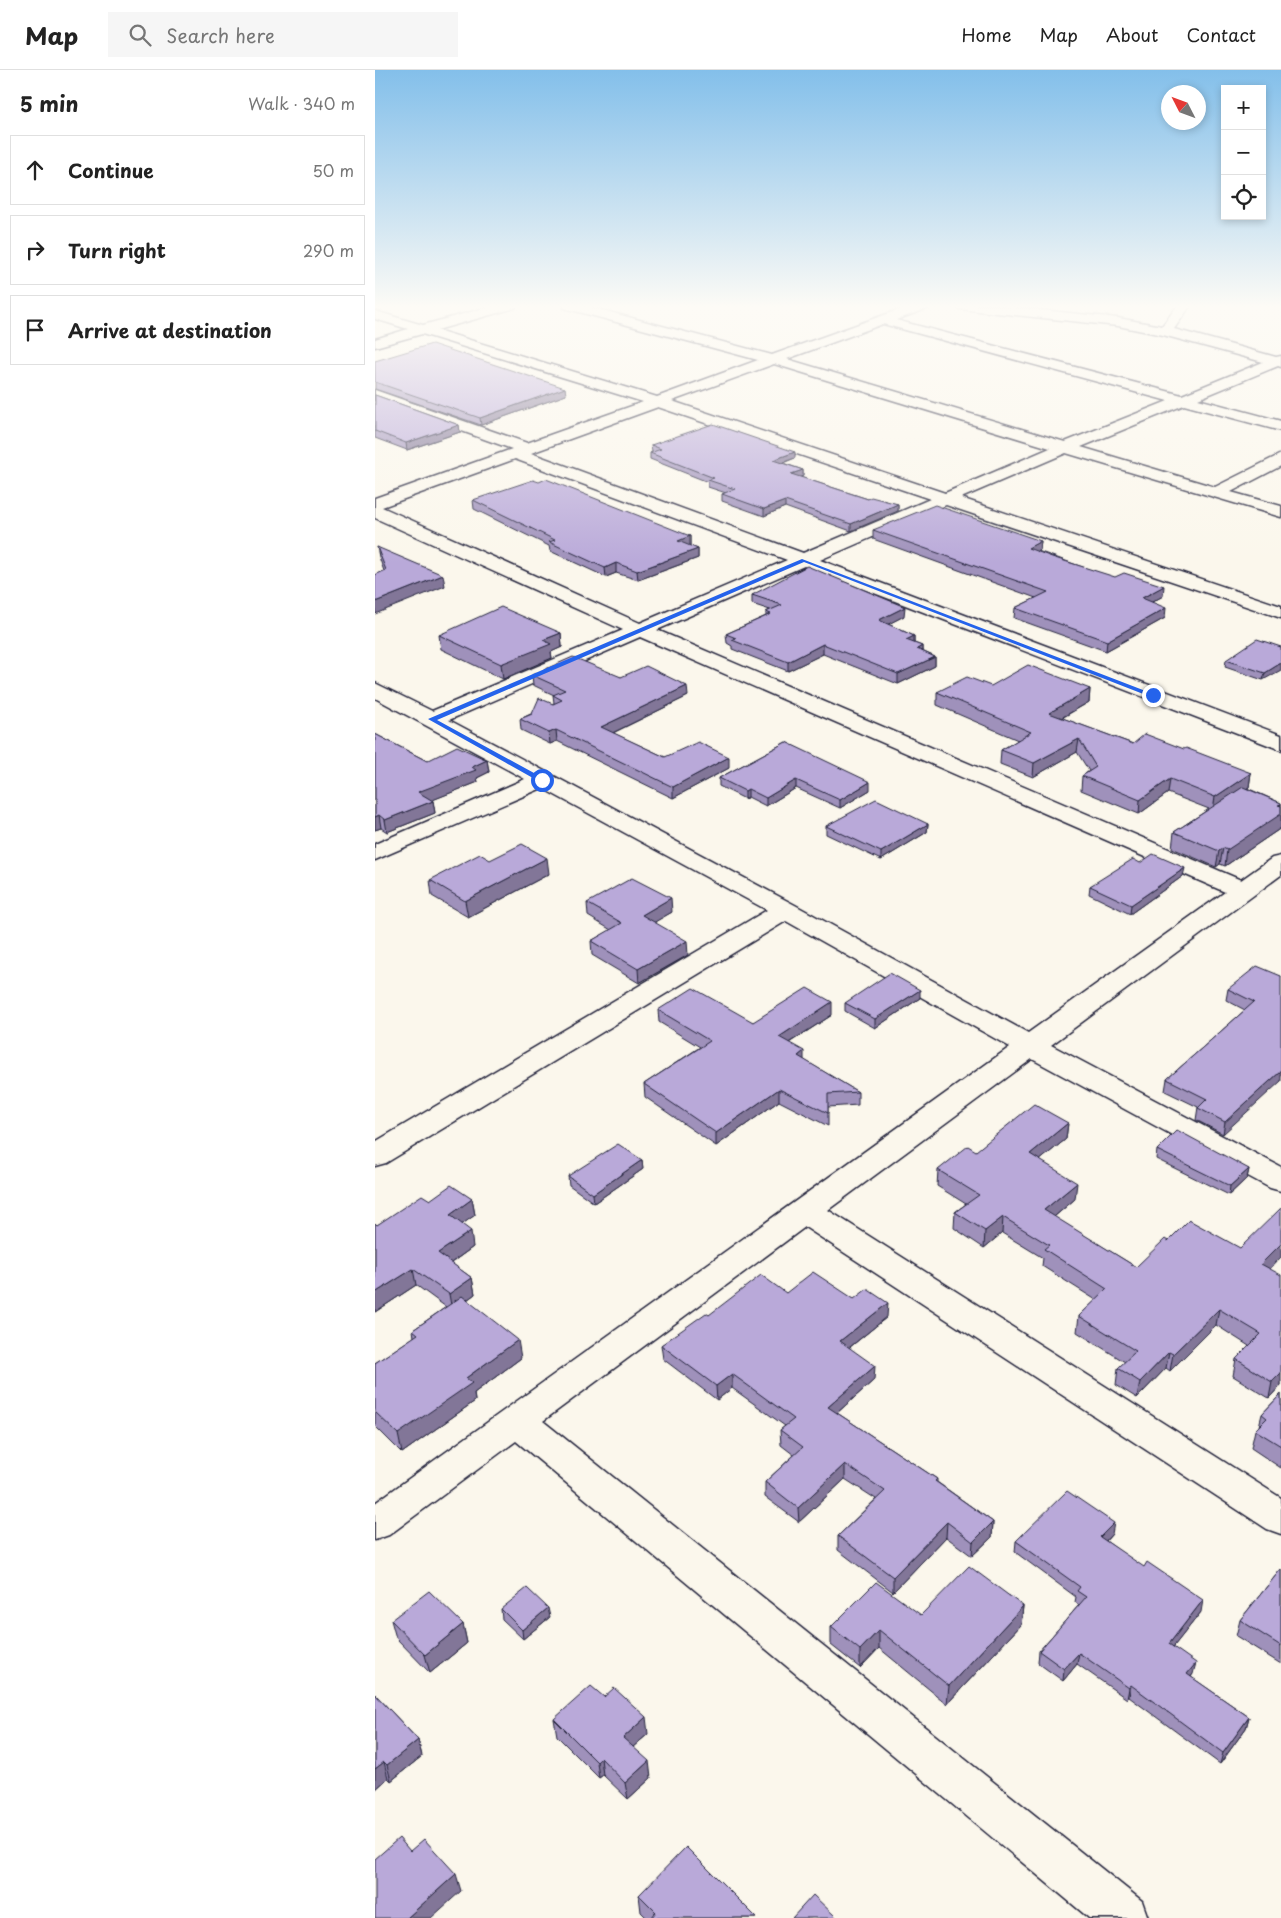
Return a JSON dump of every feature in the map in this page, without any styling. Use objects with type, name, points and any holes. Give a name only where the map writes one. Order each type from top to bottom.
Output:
[{"type":"street","points":[[623,391],[1281,612]]},
{"type":"street","points":[[375,504],[688,391]]},
{"type":"street","points":[[877,391],[1281,512]]},
{"type":"street","points":[[1151,391],[1281,426]]},
{"type":"street","points":[[432,719],[1064,448],[1205,391]]},
{"type":"street","points":[[375,395],[1281,743]]},
{"type":"street","points":[[1216,493],[1281,459]]},
{"type":"street","points":[[375,511],[640,630],[1244,891]]},
{"type":"street","points":[[379,694],[432,719],[786,910],[1030,1046],[1281,1180]]},
{"type":"street","points":[[375,853],[542,780]]},
{"type":"street","points":[[375,1524],[1281,863]]},
{"type":"street","points":[[375,1156],[786,910]]},
{"type":"street","points":[[803,1210],[1281,1518]]},
{"type":"street","points":[[517,1420],[1125,1918]]},
{"type":"building","points":[[402,391],[556,391],[480,418]]},
{"type":"building","points":[[375,395],[459,425],[406,443],[375,431]]},
{"type":"building","points":[[713,424],[795,452],[773,460],[803,470],[791,474],[868,499],[871,497],[898,504],[851,524],[785,501],[764,509],[722,494],[735,489],[708,480],[714,478],[650,453],[661,449],[651,445]]},
{"type":"building","points":[[546,479],[690,536],[678,541],[698,549],[637,571],[616,563],[605,568],[549,542],[555,540],[473,500],[533,480],[539,482]]},
{"type":"building","points":[[935,505],[1041,541],[1028,548],[1052,557],[1115,577],[1124,573],[1164,586],[1142,598],[1166,608],[1107,641],[1015,608],[1048,592],[873,530]]},
{"type":"building","points":[[377,547],[443,575],[375,602],[375,575],[386,570]]},
{"type":"building","points":[[807,566],[905,607],[879,620],[914,636],[906,640],[922,646],[917,649],[935,657],[898,674],[823,644],[788,662],[732,640],[736,638],[726,634],[771,614],[766,612],[782,605],[752,595]]},
{"type":"building","points":[[501,607],[561,633],[543,640],[551,644],[501,664],[439,635]]},
{"type":"building","points":[[1257,639],[1281,647],[1281,663],[1265,673],[1226,660]]},
{"type":"building","points":[[573,657],[621,677],[646,666],[687,686],[601,727],[665,757],[698,742],[729,757],[673,787],[556,730],[549,733],[520,719],[532,714],[539,698],[553,704],[562,700],[553,695],[565,690],[532,675]]},
{"type":"building","points":[[1028,665],[1090,689],[1049,713],[1133,744],[1145,734],[1251,773],[1215,797],[1170,779],[1140,800],[1082,776],[1096,767],[1079,739],[1034,763],[1001,750],[1031,732],[937,692],[967,677],[991,686]]},
{"type":"building","points":[[375,734],[427,761],[457,746],[487,760],[472,767],[476,770],[418,792],[433,801],[385,820],[379,815],[375,817]]},
{"type":"building","points":[[786,742],[870,782],[840,800],[796,780],[766,798],[748,789],[745,791],[719,778]]},
{"type":"building","points":[[1243,787],[1281,803],[1278,805],[1281,806],[1281,814],[1227,850],[1223,848],[1219,851],[1174,832]]},
{"type":"building","points":[[876,799],[928,824],[881,852],[826,826]]},
{"type":"building","points":[[522,844],[547,858],[465,901],[430,880],[480,854],[490,860]]},
{"type":"building","points":[[1153,854],[1185,868],[1131,905],[1090,886],[1133,859],[1140,863]]},
{"type":"building","points":[[632,878],[671,898],[642,915],[687,941],[638,969],[591,941],[622,923],[587,903]]},
{"type":"building","points":[[1257,966],[1281,976],[1281,1071],[1225,1122],[1198,1108],[1207,1099],[1167,1079],[1254,1002],[1228,989]]},
{"type":"building","points":[[890,973],[920,990],[875,1019],[845,1003]]},
{"type":"building","points":[[693,988],[753,1022],[807,988],[832,1002],[779,1037],[804,1051],[798,1056],[858,1092],[828,1094],[828,1113],[779,1089],[716,1133],[644,1084],[710,1041],[658,1010]]},
{"type":"building","points":[[1034,1104],[1068,1123],[1030,1154],[1077,1183],[1044,1210],[1136,1267],[1165,1239],[1168,1241],[1189,1220],[1240,1248],[1281,1208],[1281,1244],[1261,1264],[1281,1275],[1281,1373],[1272,1382],[1236,1359],[1261,1334],[1219,1309],[1173,1354],[1169,1352],[1140,1382],[1118,1368],[1136,1351],[1079,1316],[1107,1289],[1044,1249],[1049,1245],[1003,1217],[985,1231],[955,1212],[979,1195],[938,1170],[968,1146],[976,1151]]},
{"type":"building","points":[[1177,1130],[1249,1169],[1230,1186],[1157,1150]]},
{"type":"building","points":[[618,1144],[642,1160],[593,1194],[568,1176]]},
{"type":"building","points":[[451,1185],[472,1199],[450,1215],[471,1231],[438,1253],[472,1278],[449,1294],[413,1269],[375,1293],[375,1223],[377,1225],[422,1195],[430,1200]]},
{"type":"building","points":[[813,1272],[854,1299],[867,1289],[888,1303],[840,1341],[875,1366],[828,1407],[937,1479],[935,1481],[993,1522],[973,1542],[947,1522],[893,1577],[838,1536],[885,1491],[845,1464],[798,1508],[765,1482],[803,1447],[780,1430],[794,1419],[732,1374],[716,1386],[661,1345],[706,1313],[709,1315],[761,1275],[786,1293]]},
{"type":"building","points":[[462,1296],[518,1340],[466,1378],[472,1383],[398,1434],[375,1412],[375,1363],[418,1334],[413,1330]]},
{"type":"building","points":[[1281,1394],[1281,1446],[1255,1430],[1267,1418],[1262,1414]]},
{"type":"building","points":[[1067,1491],[1114,1523],[1100,1537],[1144,1567],[1147,1562],[1203,1600],[1169,1644],[1196,1663],[1187,1674],[1249,1717],[1223,1753],[1131,1685],[1129,1688],[1079,1653],[1064,1669],[1039,1651],[1086,1597],[1077,1591],[1080,1587],[1016,1541]]},
{"type":"building","points":[[969,1566],[1023,1606],[949,1686],[879,1630],[860,1650],[831,1627],[876,1582],[921,1615]]},
{"type":"building","points":[[1281,1569],[1281,1646],[1240,1620]]},
{"type":"building","points":[[527,1588],[548,1608],[522,1630],[501,1609]]},
{"type":"building","points":[[429,1591],[463,1624],[425,1655],[391,1620]]},
{"type":"building","points":[[591,1686],[604,1697],[614,1688],[646,1717],[623,1738],[649,1761],[625,1783],[601,1758],[597,1762],[554,1719]]},
{"type":"building","points":[[375,1694],[418,1740],[387,1765],[384,1762],[375,1769]]},
{"type":"building","points":[[399,1838],[410,1851],[424,1839],[456,1874],[407,1918],[375,1918],[375,1859]]},
{"type":"building","points":[[686,1847],[755,1918],[651,1918],[656,1912],[639,1895]]},
{"type":"building","points":[[813,1895],[836,1917],[835,1918],[792,1918]]},
{"type":"route","points":[[542,780],[432,719],[804,560],[1153,695]]}]
